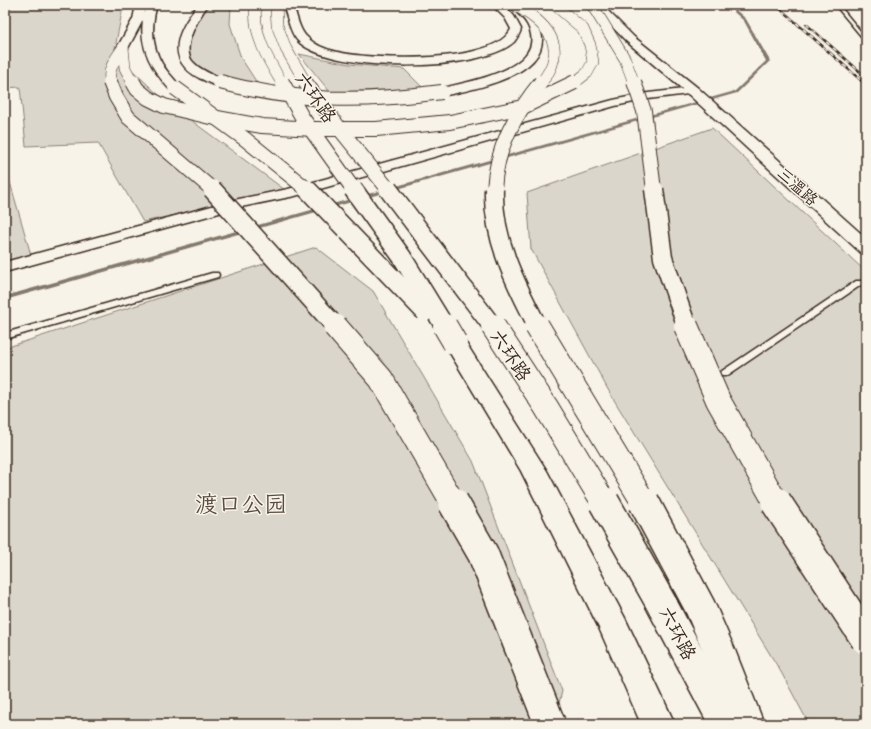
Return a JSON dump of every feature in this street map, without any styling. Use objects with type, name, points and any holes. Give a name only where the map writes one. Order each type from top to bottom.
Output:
[{"type":"highway","points":[[141,5],[138,19],[123,48],[113,63],[109,79],[116,97],[128,117],[209,186],[298,283],[380,379],[483,554],[550,724]]},
{"type":"highway","points":[[152,5],[146,28],[149,45],[155,63],[163,76],[175,88],[251,143],[306,188],[455,343]]},
{"type":"highway","points":[[203,5],[188,31],[183,52],[187,63],[200,73],[218,82],[242,90],[271,96],[306,100],[392,99],[442,92],[476,85],[501,76],[519,67],[530,57],[536,46],[537,36],[530,20],[516,6]]},
{"type":"highway","name":"六环路","points":[[256,5],[255,12],[258,33],[267,58],[302,117],[402,257],[534,471],[614,627],[658,724]]},
{"type":"highway","name":"六环路","points":[[276,5],[274,12],[278,32],[286,53],[330,118],[384,183],[502,340],[579,458],[660,599],[725,724]]},
{"type":"highway","points":[[288,5],[304,41],[315,47],[327,53],[348,57],[398,62],[463,57],[499,45],[512,38],[516,29],[513,21],[507,13],[497,5]]},
{"type":"highway","points":[[123,48],[125,68],[128,75],[148,98],[164,106],[206,116],[262,126],[314,129],[376,129],[450,122],[523,107],[572,84],[587,73],[593,62],[590,45],[583,29],[555,5]]},
{"type":"highway","points":[[592,5],[625,59],[644,111],[663,258],[684,321],[718,400],[778,506],[866,639]]},
{"type":"highway","points":[[596,5],[630,39],[693,91]]},
{"type":"highway","points":[[516,6],[534,15],[546,26],[552,37],[555,52],[552,67],[529,98],[504,140],[495,171],[494,203],[502,245],[518,290],[661,532],[710,629],[748,724]]},
{"type":"highway","name":"三温路","points":[[693,91],[866,248]]},
{"type":"street","points":[[5,267],[239,203],[290,193],[613,103],[648,96],[693,91]]},
{"type":"lane","points":[[837,5],[866,41]]},
{"type":"lane","points":[[5,336],[215,275]]},
{"type":"lane","points":[[725,374],[859,283],[866,283]]},
{"type":"green space","points":[[5,5],[130,5],[122,12],[114,53],[165,101],[285,190],[143,222],[98,143],[26,146],[20,87],[5,88]]},
{"type":"green space","points":[[197,5],[231,5],[230,24],[241,58],[261,89],[210,80],[181,61],[179,47]]},
{"type":"green space","points":[[299,54],[349,64],[404,69],[422,87],[389,92],[330,92]]},
{"type":"green space","points":[[712,128],[866,272],[866,724],[809,724],[781,672],[611,395],[531,249],[527,193]]},
{"type":"green space","points":[[5,165],[33,262],[5,269]]},
{"type":"green space","name":"渡口公园","points":[[316,247],[373,291],[473,461],[562,691],[554,724],[5,724],[5,348]]},
{"type":"waterway","points":[[5,298],[736,92],[768,61],[745,20],[728,5]]},
{"type":"railway","points":[[776,5],[864,83]]},
{"type":"railway","points":[[806,24],[866,77]]}]
